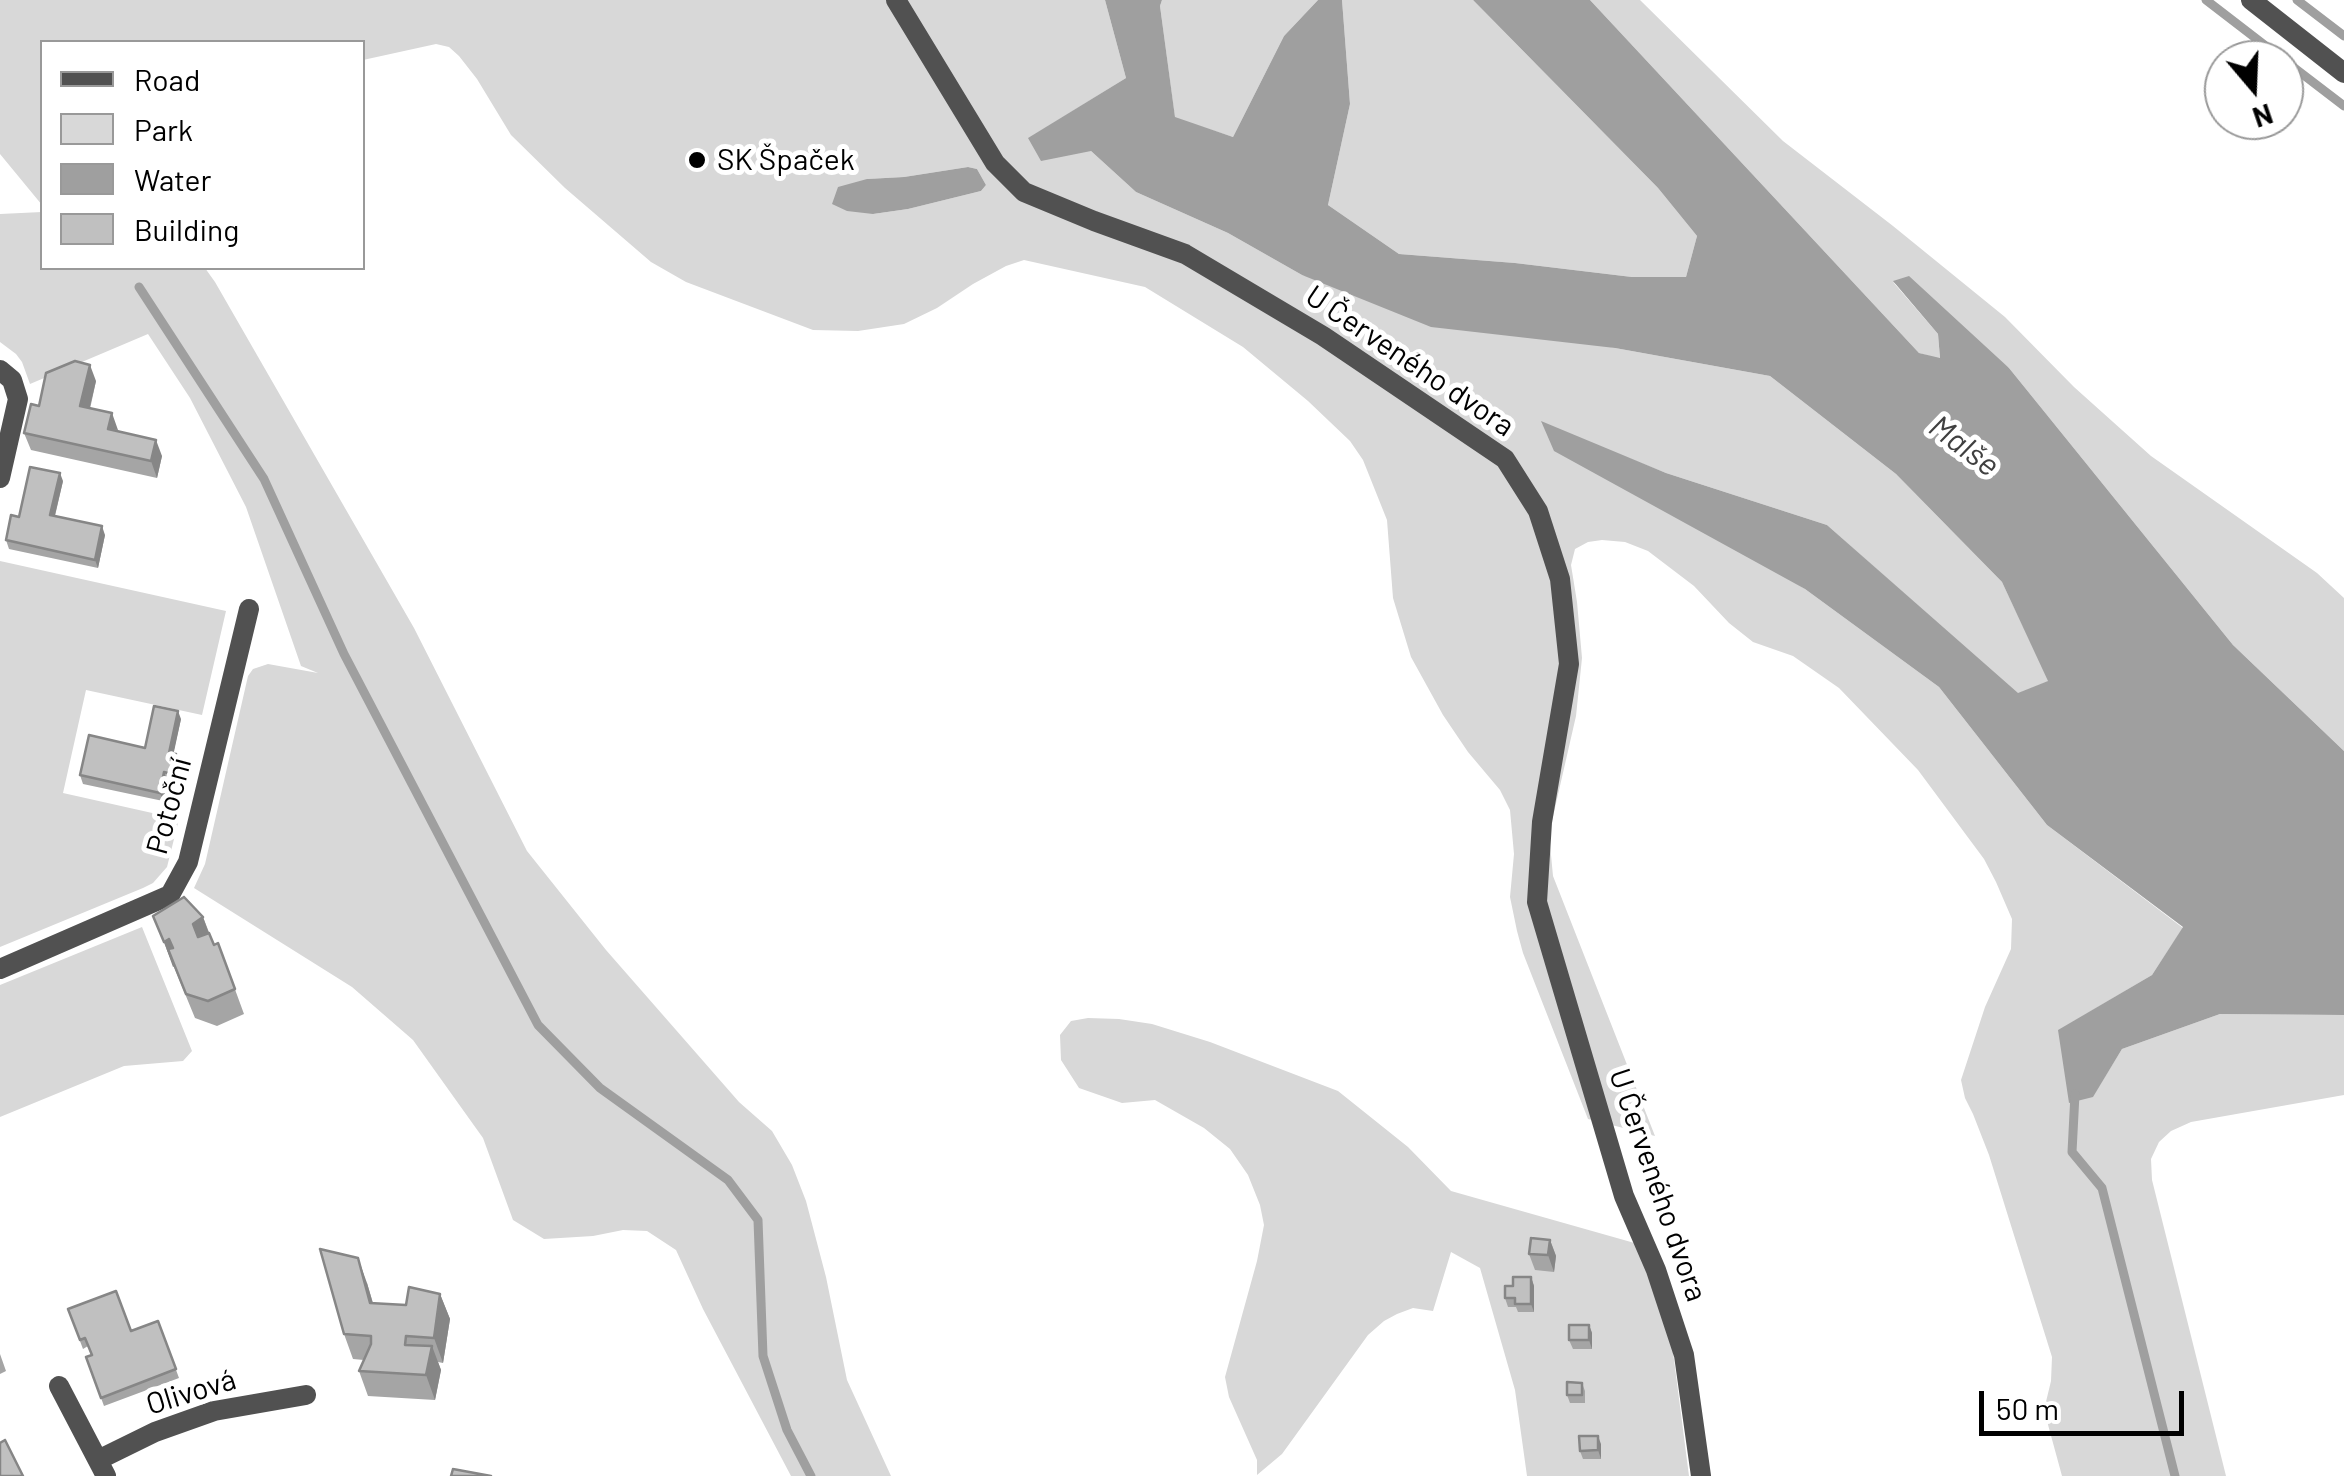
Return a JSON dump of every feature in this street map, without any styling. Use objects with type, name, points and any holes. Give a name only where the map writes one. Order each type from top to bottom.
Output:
[{"type":"street","name":"U Červeného dvora","points":[[896,0],[995,163],[1024,192],[1185,254],[1323,336],[1505,459],[1538,511],[1560,578],[1570,664],[1542,822],[1538,902],[1620,1182],[1656,1270],[1684,1356],[1700,1476]]},
{"type":"street","points":[[2251,0],[2344,73]]},
{"type":"street","points":[[0,370],[12,380],[18,399],[0,478]]},
{"type":"street","name":"Potoční","points":[[0,968],[170,895],[188,862],[249,608]]},
{"type":"street","points":[[59,1386],[102,1468]]},
{"type":"street","name":"Olivová","points":[[102,1468],[155,1432],[214,1412],[306,1395]]},
{"type":"green space","points":[[0,0],[1105,0],[1126,78],[1029,138],[1091,151],[1136,192],[1228,233],[1302,275],[1615,348],[1770,376],[1896,474],[2002,582],[2049,681],[2017,694],[1827,525],[1666,473],[1541,423],[1805,589],[1939,687],[2047,825],[2183,928],[2152,975],[2059,1030],[2093,1096],[2122,1049],[2220,1014],[2344,1015],[2344,1095],[2191,1122],[2159,1142],[2151,1159],[2152,1180],[2226,1476],[2062,1476],[2044,1410],[2052,1357],[1989,1155],[1961,1080],[1985,1007],[2011,949],[2012,919],[1996,882],[1984,859],[1918,770],[1839,688],[1793,656],[1753,642],[1694,586],[1648,551],[1625,542],[1602,540],[1575,549],[1571,565],[1582,658],[1576,716],[1549,834],[1553,876],[1655,1136],[1588,1119],[1517,931],[1510,897],[1514,854],[1510,810],[1500,790],[1443,715],[1411,657],[1393,598],[1387,520],[1363,460],[1350,441],[1308,401],[1243,347],[1145,287],[1024,260],[1006,266],[904,324],[858,331],[813,330],[686,282],[651,262],[511,135],[459,56],[449,47],[436,44],[365,60],[365,40],[40,40],[40,203],[0,154]],"holes":[[[968,167],[977,169],[986,185],[981,191],[873,214],[867,179]]]},
{"type":"green space","points":[[1162,0],[1318,0],[1284,36],[1233,137],[1175,118]]},
{"type":"green space","points":[[1342,0],[1473,0],[1658,188],[1697,236],[1686,277],[1632,277],[1399,254],[1328,205],[1350,104]]},
{"type":"green space","points":[[1590,0],[1640,0],[1783,141],[2005,317],[2074,387],[2151,456],[2317,573],[2344,598],[2344,751],[2233,645],[2009,368],[1893,282],[1938,334],[1940,359],[1919,353]]},
{"type":"green space","points":[[40,212],[40,270],[206,270],[215,282],[414,628],[527,851],[606,950],[739,1102],[772,1131],[792,1165],[826,1277],[847,1380],[891,1476],[791,1476],[676,1250],[647,1231],[544,1239],[513,1220],[483,1138],[413,1040],[352,987],[194,888],[205,864],[248,676],[253,669],[268,664],[318,673],[301,666],[246,507],[190,398],[148,334],[30,384],[22,362],[0,342],[0,214]]},
{"type":"green space","points":[[0,561],[226,611],[202,715],[86,690],[63,793],[179,819],[167,867],[143,888],[0,947]]},
{"type":"green space","points":[[142,927],[192,1051],[183,1061],[124,1066],[0,1117],[0,985]]},
{"type":"green space","points":[[1088,1018],[1152,1024],[1338,1091],[1408,1147],[1451,1191],[1638,1244],[1673,1352],[1689,1476],[1527,1476],[1515,1390],[1480,1268],[1451,1252],[1433,1311],[1413,1308],[1384,1321],[1368,1335],[1282,1454],[1257,1475],[1257,1460],[1229,1397],[1225,1377],[1257,1261],[1264,1225],[1260,1205],[1248,1175],[1230,1149],[1204,1128],[1155,1100],[1122,1103],[1079,1088],[1061,1060],[1060,1035],[1071,1021]]},
{"type":"water","name":"Malše","points":[[1105,0],[1162,0],[1175,117],[1233,137],[1284,36],[1318,0],[1342,0],[1350,104],[1328,205],[1399,254],[1632,277],[1686,277],[1697,236],[1658,188],[1473,0],[1590,0],[1919,353],[1940,358],[1938,334],[1893,281],[1909,276],[2009,368],[2233,645],[2344,751],[2344,1015],[2220,1014],[2122,1049],[2093,1097],[2069,1103],[2058,1030],[2152,975],[2183,927],[2047,825],[1939,687],[1805,589],[1554,451],[1541,421],[1666,473],[1827,525],[2018,693],[2048,681],[2002,582],[1896,474],[1770,376],[1615,348],[1431,327],[1302,275],[1228,233],[1136,192],[1091,151],[1041,161],[1028,138],[1126,78]]},
{"type":"water","points":[[977,169],[986,185],[981,191],[873,214],[847,211],[832,204],[838,187],[867,179]]},
{"type":"building","points":[[75,361],[90,365],[80,406],[112,413],[108,429],[156,440],[151,461],[24,433],[31,404],[39,406],[46,373]]},
{"type":"building","points":[[30,467],[60,473],[50,515],[102,526],[95,560],[6,540],[11,515],[19,517]]},
{"type":"building","points":[[154,706],[178,711],[169,753],[176,754],[172,774],[164,772],[160,793],[80,775],[89,735],[145,748]]},
{"type":"building","points":[[184,897],[203,917],[193,924],[198,937],[209,933],[214,945],[218,943],[235,989],[208,1001],[186,994],[168,949],[173,948],[169,939],[164,942],[153,916]]},
{"type":"building","points":[[1531,1238],[1550,1240],[1548,1255],[1529,1254]]},
{"type":"building","points":[[320,1249],[358,1258],[370,1303],[406,1305],[409,1287],[440,1294],[434,1338],[406,1336],[405,1345],[432,1346],[426,1375],[359,1371],[371,1336],[344,1334]]},
{"type":"building","points":[[1513,1277],[1531,1277],[1531,1304],[1515,1304],[1515,1298],[1505,1298],[1505,1286],[1513,1286]]},
{"type":"building","points":[[116,1291],[131,1331],[158,1321],[176,1369],[101,1398],[86,1357],[92,1355],[85,1338],[80,1340],[68,1309]]},
{"type":"building","points":[[1569,1325],[1589,1325],[1589,1340],[1569,1340]]},
{"type":"building","points":[[1567,1382],[1582,1383],[1582,1395],[1567,1395]]},
{"type":"building","points":[[1579,1436],[1598,1436],[1598,1450],[1580,1451]]},
{"type":"building","points":[[5,1440],[23,1476],[0,1476],[0,1443]]},
{"type":"building","points":[[453,1469],[491,1476],[451,1476]]},
{"type":"waterway","points":[[2206,0],[2258,40]]},
{"type":"waterway","points":[[2297,0],[2344,36]]},
{"type":"waterway","points":[[2304,75],[2344,106]]},
{"type":"waterway","points":[[139,287],[264,479],[344,654],[538,1025],[600,1088],[728,1180],[758,1220],[763,1356],[787,1430],[811,1476]]},
{"type":"waterway","points":[[2075,1094],[2072,1152],[2102,1188],[2175,1476]]},
{"type":"place","name":"SK Špaček","points":[[697,160]]}]
